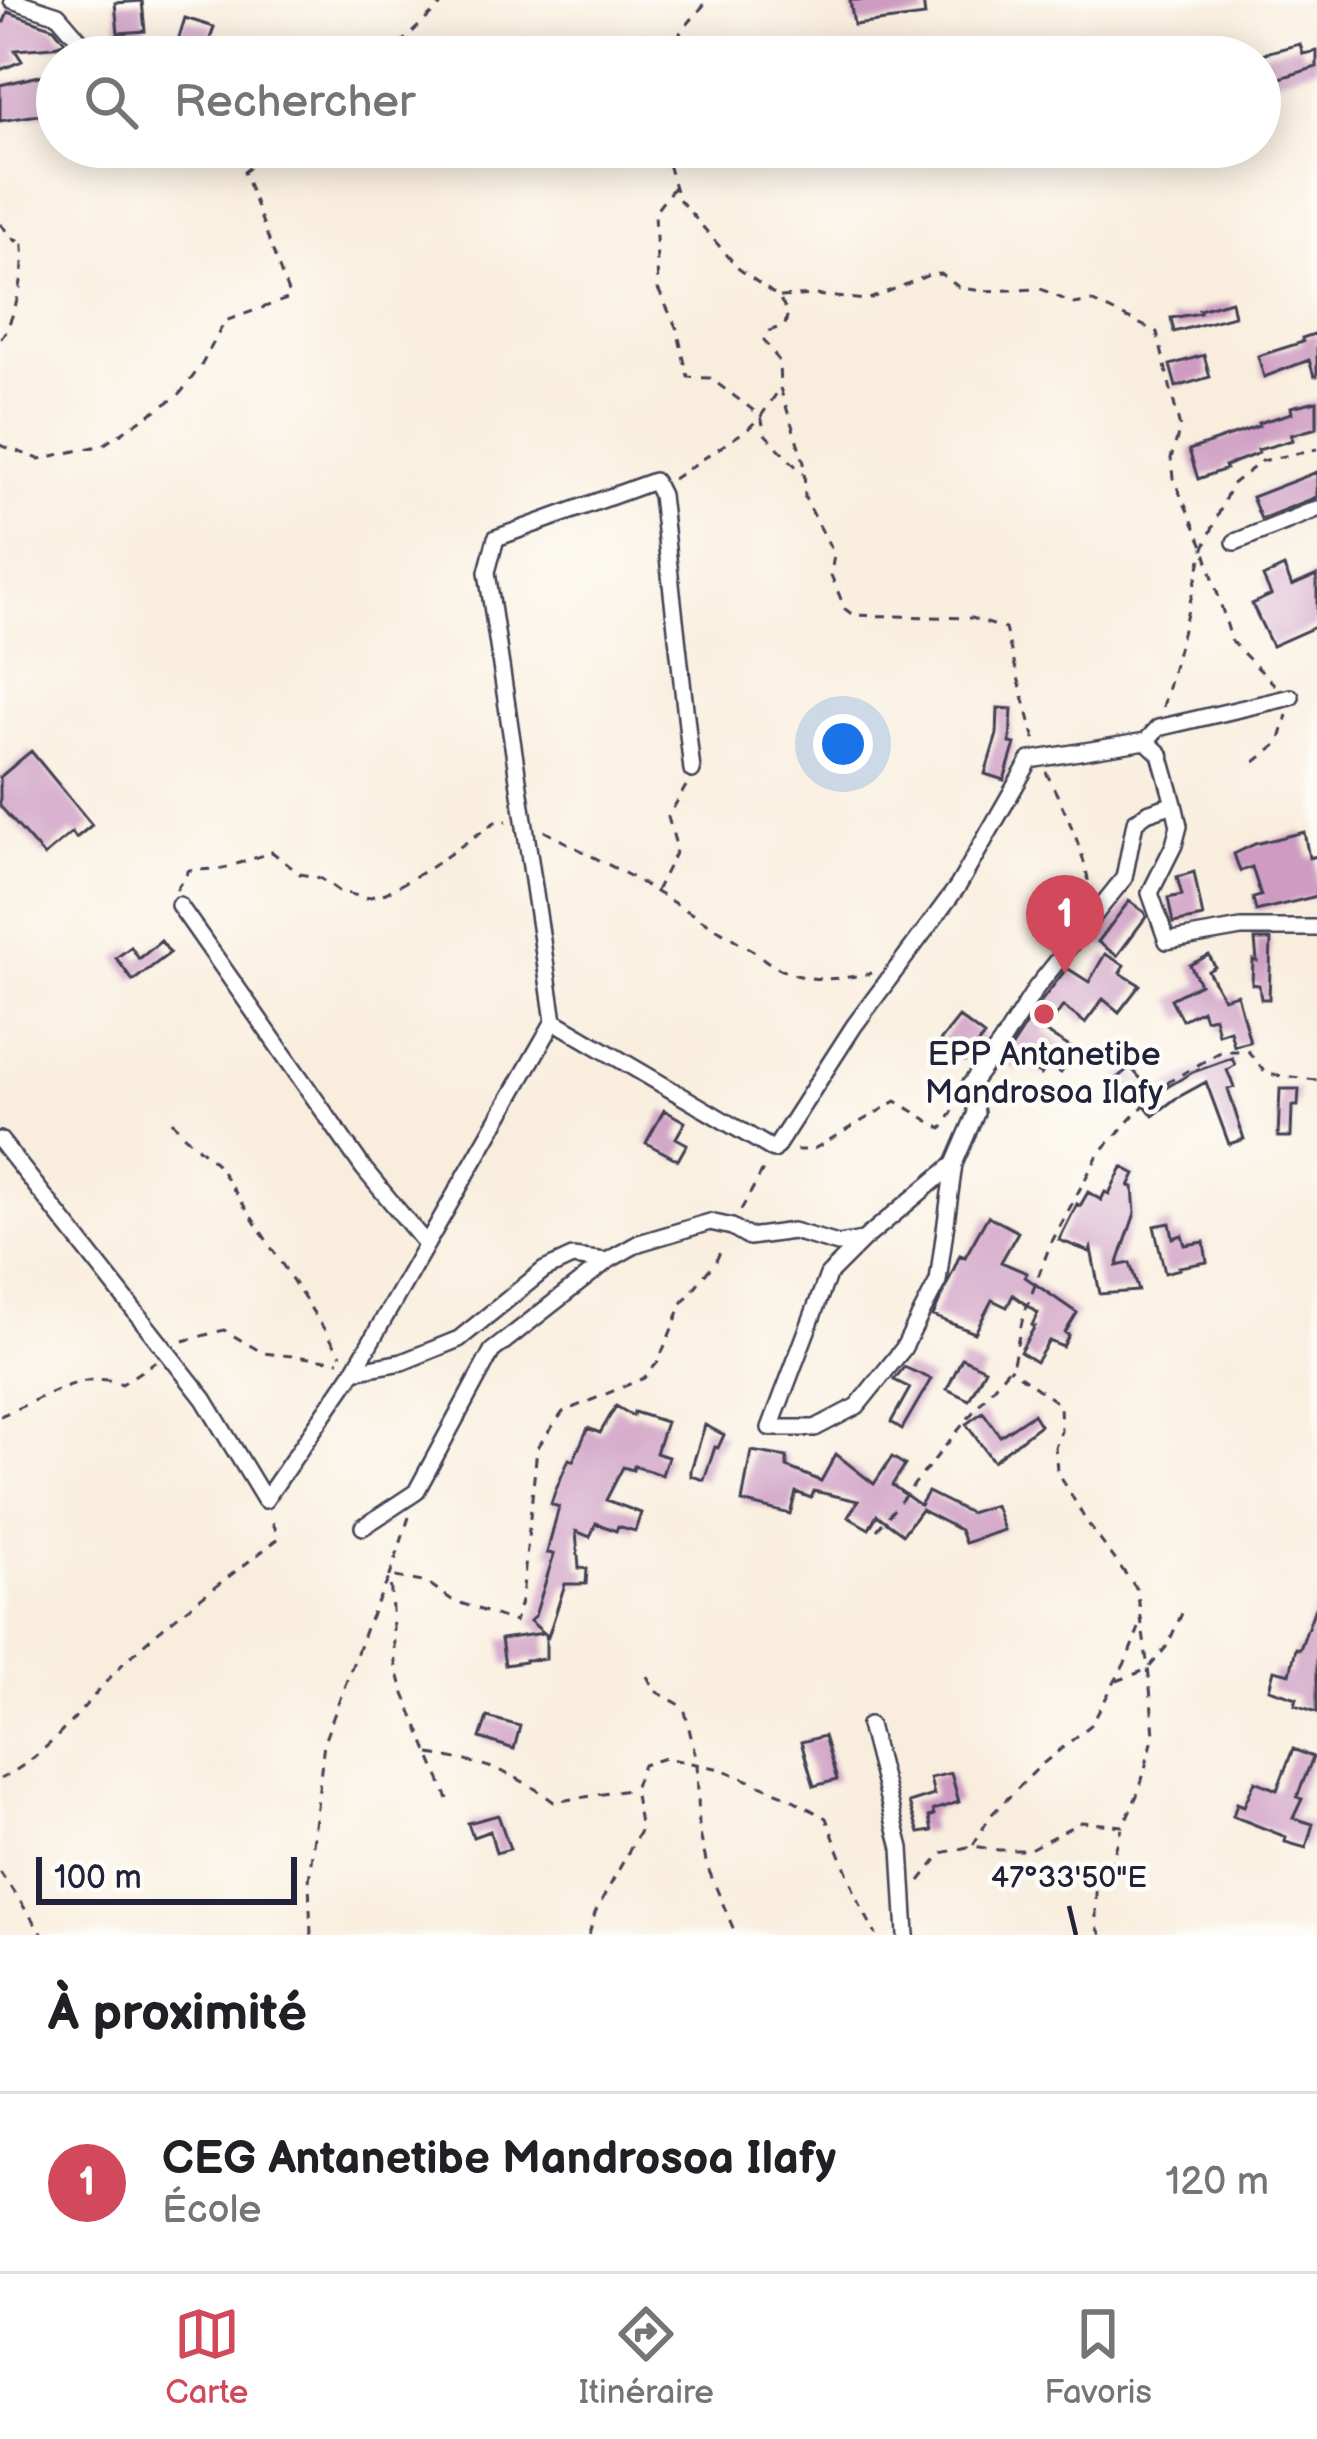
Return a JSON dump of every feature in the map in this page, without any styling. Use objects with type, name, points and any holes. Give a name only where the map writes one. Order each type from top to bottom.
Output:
[{"type":"street","points":[[12,0],[58,15],[76,36]]},
{"type":"street","points":[[0,1140],[204,1399],[265,1500],[426,1244],[554,1021],[487,572],[496,538],[654,481],[662,495],[692,770]]},
{"type":"street","points":[[1235,542],[1317,509]]},
{"type":"street","points":[[554,1021],[774,1150],[854,1027],[958,886],[1030,760],[1291,698]]},
{"type":"street","points":[[1152,734],[1179,826],[1150,893],[1167,941],[1240,928],[1317,928]]},
{"type":"street","points":[[954,1164],[827,1275],[770,1428],[814,1428],[857,1406],[903,1349],[938,1281],[954,1164],[976,1113],[970,1084],[1036,988],[1124,878],[1136,822],[1174,804]]},
{"type":"street","points":[[179,905],[364,1169],[426,1244]]},
{"type":"street","points":[[363,1527],[416,1492],[491,1351],[607,1261],[639,1243],[710,1222],[749,1237],[793,1231],[838,1244],[863,1240]]},
{"type":"street","points":[[349,1366],[402,1362],[459,1340],[544,1270],[572,1257],[607,1261]]},
{"type":"street","points":[[868,1725],[901,1848],[906,1935]]},
{"type":"path","points":[[408,36],[452,0]]},
{"type":"path","points":[[681,36],[708,0]]},
{"type":"path","points":[[0,445],[39,459],[103,445],[179,395],[225,320],[290,298],[244,172],[249,168]]},
{"type":"path","points":[[669,168],[678,198],[739,269],[778,297],[788,312],[785,325],[767,332],[764,340],[778,361],[780,388],[804,462],[805,498],[834,554],[831,575],[845,609],[853,615],[972,618],[1005,628],[1040,757],[1082,857],[1094,916]]},
{"type":"path","points":[[674,187],[655,212],[658,289],[677,329],[688,377],[710,378],[761,416],[765,434],[804,476]]},
{"type":"path","points":[[0,224],[16,241],[22,238],[25,252],[10,326],[0,340]]},
{"type":"path","points":[[778,297],[867,300],[941,274],[960,288],[1041,289],[1074,304],[1091,302],[1157,332],[1180,428],[1171,458],[1173,478],[1204,548],[1232,642],[1291,698],[1279,743],[1256,762]]},
{"type":"path","points":[[662,495],[669,482],[748,429],[780,388]]},
{"type":"path","points":[[1152,734],[1204,548],[1231,485],[1262,460],[1317,449]]},
{"type":"path","points":[[656,892],[677,849],[668,817],[692,770]]},
{"type":"path","points":[[877,1530],[1013,1363],[1050,1245],[1098,1155],[1157,1093],[1222,1051],[1248,1051],[1266,1073],[1317,1080]]},
{"type":"path","points":[[390,1576],[428,1583],[452,1600],[515,1622],[522,1598],[536,1448],[563,1412],[644,1378],[658,1363],[682,1302],[716,1261],[774,1150],[812,1150],[896,1101],[942,1129],[970,1084]]},
{"type":"path","points":[[172,1121],[218,1164],[349,1366]]},
{"type":"path","points":[[1009,1368],[1060,1405],[1057,1469],[1086,1521],[1137,1589],[1154,1735],[1107,1874],[1096,1890],[1096,1924],[1101,1935]]},
{"type":"path","points":[[311,1935],[309,1881],[324,1742],[390,1576],[416,1492]]},
{"type":"path","points":[[0,1779],[22,1768],[79,1716],[132,1654],[279,1538],[265,1500]]},
{"type":"path","points":[[390,1576],[394,1663],[448,1799]]},
{"type":"path","points":[[1115,1682],[1148,1670],[1167,1646],[1183,1611]]},
{"type":"path","points":[[972,1846],[991,1815],[1040,1766],[1092,1724],[1142,1622]]},
{"type":"path","points":[[647,1676],[656,1691],[684,1707],[697,1762],[699,1829],[707,1866],[736,1935]]},
{"type":"path","points":[[428,1754],[489,1764],[529,1782],[554,1802],[634,1789]]},
{"type":"path","points":[[589,1935],[595,1913],[641,1829],[634,1789],[643,1765],[665,1758],[721,1769],[826,1818],[876,1935]]},
{"type":"path","points":[[904,1901],[942,1853],[972,1846],[1028,1850],[1082,1822],[1123,1826]]},
{"type":"path","points":[[0,1872],[43,1935]]},
{"type":"building","points":[[850,0],[923,0],[925,16],[854,25]]},
{"type":"building","points":[[142,1],[145,31],[118,33],[115,3]]},
{"type":"building","points":[[8,12],[54,28],[60,36],[36,36],[36,48],[15,50],[22,61],[0,70],[0,20],[4,22]]},
{"type":"building","points":[[185,18],[214,27],[211,36],[179,36]]},
{"type":"building","points":[[1300,44],[1303,54],[1317,51],[1317,67],[1281,78],[1281,49]]},
{"type":"building","points":[[36,77],[36,115],[0,121],[0,85]]},
{"type":"building","points":[[1231,301],[1234,316],[1174,332],[1171,318]]},
{"type":"building","points":[[1317,333],[1317,376],[1309,360],[1264,377],[1258,356]]},
{"type":"building","points":[[1204,355],[1210,377],[1176,387],[1170,365]]},
{"type":"building","points":[[1317,401],[1317,428],[1291,435],[1293,440],[1258,450],[1198,479],[1189,450],[1292,413],[1291,407]]},
{"type":"building","points":[[1317,472],[1317,497],[1261,519],[1252,497]]},
{"type":"building","points":[[1284,567],[1292,586],[1317,575],[1317,626],[1272,646],[1252,604],[1271,595],[1263,577]]},
{"type":"building","points":[[998,708],[1012,709],[1010,743],[1015,744],[1004,780],[985,774],[997,734]]},
{"type":"building","points":[[31,751],[92,825],[76,838],[72,832],[44,856],[0,806],[0,777]]},
{"type":"building","points":[[1304,832],[1309,858],[1317,856],[1317,896],[1256,911],[1253,898],[1261,896],[1252,867],[1240,871],[1234,854]]},
{"type":"building","points":[[1194,872],[1203,917],[1173,923],[1168,898],[1182,895],[1177,877]]},
{"type":"building","points":[[1129,901],[1146,917],[1117,956],[1098,942]]},
{"type":"building","points":[[1255,940],[1271,940],[1269,999],[1261,999],[1259,985],[1252,984]]},
{"type":"building","points":[[161,941],[170,953],[133,981],[116,958],[131,947],[139,959]]},
{"type":"building","points":[[1105,954],[1124,965],[1120,973],[1140,985],[1119,1012],[1103,999],[1085,1023],[1063,1006],[1045,1032],[1075,1050],[1061,1073],[1048,1065],[1041,1075],[1023,1064],[1018,1071],[1003,1061],[1067,968],[1089,982]]},
{"type":"building","points":[[1209,955],[1215,967],[1208,971],[1223,998],[1237,994],[1250,1042],[1234,1046],[1230,1030],[1218,1034],[1214,1017],[1205,1019],[1202,1010],[1182,1020],[1171,999],[1200,984],[1190,965]]},
{"type":"building","points":[[959,1017],[984,1036],[965,1061],[940,1041]]},
{"type":"building","points":[[1232,1058],[1235,1065],[1227,1070],[1234,1087],[1228,1089],[1244,1139],[1229,1144],[1206,1082],[1153,1116],[1117,1078],[1130,1067],[1155,1094],[1193,1072]]},
{"type":"building","points":[[1280,1089],[1299,1089],[1298,1106],[1292,1106],[1291,1137],[1278,1137]]},
{"type":"building","points":[[664,1110],[685,1122],[676,1138],[687,1144],[678,1160],[646,1143]]},
{"type":"building","points":[[1122,1167],[1135,1174],[1129,1186],[1133,1187],[1135,1213],[1117,1266],[1130,1263],[1139,1291],[1100,1294],[1091,1249],[1059,1240],[1077,1204],[1088,1192],[1101,1200],[1105,1192],[1109,1194]]},
{"type":"building","points":[[988,1216],[1018,1232],[1001,1262],[1027,1273],[1025,1277],[1077,1313],[1063,1347],[1049,1341],[1036,1362],[1020,1352],[1038,1313],[1013,1295],[1007,1307],[992,1300],[975,1333],[933,1316],[960,1255],[965,1257]]},
{"type":"building","points":[[1170,1223],[1173,1238],[1182,1235],[1185,1245],[1204,1242],[1207,1262],[1165,1273],[1154,1226]]},
{"type":"building","points":[[962,1358],[985,1369],[969,1400],[947,1389]]},
{"type":"building","points":[[904,1367],[931,1379],[902,1429],[891,1422],[910,1388],[894,1380]]},
{"type":"building","points":[[616,1406],[633,1416],[634,1412],[666,1422],[656,1453],[668,1457],[662,1475],[623,1467],[606,1500],[641,1513],[635,1531],[618,1526],[616,1531],[596,1523],[590,1537],[576,1531],[579,1568],[587,1569],[586,1584],[565,1584],[546,1635],[546,1659],[505,1665],[501,1639],[544,1633],[530,1621],[554,1554],[547,1553],[559,1507],[551,1504],[588,1428],[600,1433]]},
{"type":"building","points":[[983,1412],[1000,1436],[1033,1414],[1040,1425],[993,1461],[966,1424]]},
{"type":"building","points":[[705,1425],[724,1435],[704,1480],[691,1476],[691,1470]]},
{"type":"building","points":[[751,1451],[787,1457],[787,1467],[821,1481],[836,1454],[874,1484],[892,1457],[905,1465],[892,1485],[920,1505],[928,1492],[970,1513],[995,1505],[1004,1530],[965,1543],[960,1530],[921,1510],[903,1534],[877,1515],[869,1529],[848,1517],[858,1501],[814,1491],[811,1498],[796,1492],[790,1514],[742,1502]]},
{"type":"building","points":[[1315,1608],[1317,1712],[1295,1705],[1297,1698],[1269,1689],[1274,1670],[1290,1674]]},
{"type":"building","points":[[487,1717],[520,1726],[514,1749],[480,1738]]},
{"type":"building","points":[[824,1736],[837,1780],[814,1786],[801,1742]]},
{"type":"building","points":[[1293,1749],[1313,1757],[1293,1818],[1313,1824],[1306,1848],[1233,1816],[1237,1803],[1244,1806],[1255,1781],[1277,1790]]},
{"type":"building","points":[[951,1773],[959,1802],[933,1810],[929,1817],[932,1831],[919,1833],[909,1803],[934,1795],[930,1778]]},
{"type":"building","points":[[498,1815],[510,1849],[496,1853],[490,1831],[473,1837],[468,1823]]},
{"type":"place","name":"CEG Antanetibe Mandrosoa Ilafy","points":[[1065,974]]},
{"type":"place","name":"EPP Antanetibe Mandrosoa Ilafy","points":[[1044,1014]]}]
